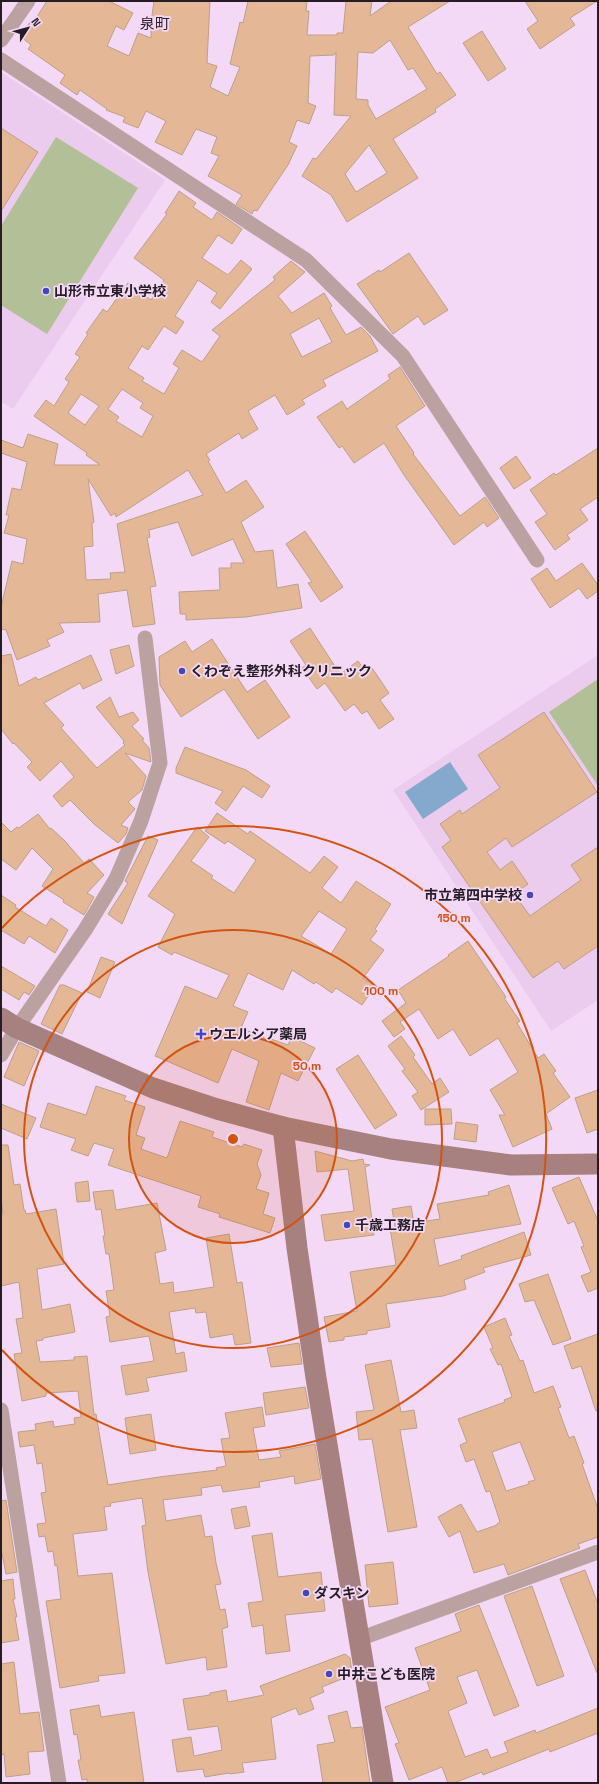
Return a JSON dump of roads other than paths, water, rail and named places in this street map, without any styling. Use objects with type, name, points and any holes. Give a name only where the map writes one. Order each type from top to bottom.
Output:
[{"type":"street","points":[[1,40],[28,1]]},
{"type":"street","points":[[1,60],[306,260],[403,356],[537,560]]},
{"type":"street","points":[[1,1055],[9,1023],[85,930],[116,879],[141,821],[160,763],[145,638]]},
{"type":"street","points":[[9,1023],[154,1088],[217,1109],[283,1127],[391,1149],[511,1165],[598,1164]]},
{"type":"street","points":[[283,1127],[316,1378],[383,1783]]},
{"type":"street","points":[[1,1410],[59,1783]]},
{"type":"street","points":[[359,1639],[598,1552]]},
{"type":"water","points":[[450,762],[468,789],[423,819],[405,792]]},
{"type":"place","name":"山形市立東小学校","points":[[46,291]]},
{"type":"place","name":"くわぞえ整形外科クリニック","points":[[182,671]]},
{"type":"place","name":"市立第四中学校","points":[[530,895]]},
{"type":"place","name":"ウエルシア薬局","points":[[201,1034]]},
{"type":"place","name":"千歳工務店","points":[[347,1225]]},
{"type":"place","name":"ダスキン","points":[[306,1593]]},
{"type":"place","name":"中井こども医院","points":[[329,1674]]},
{"type":"district","name":"泉町","points":[[155,23]]}]
